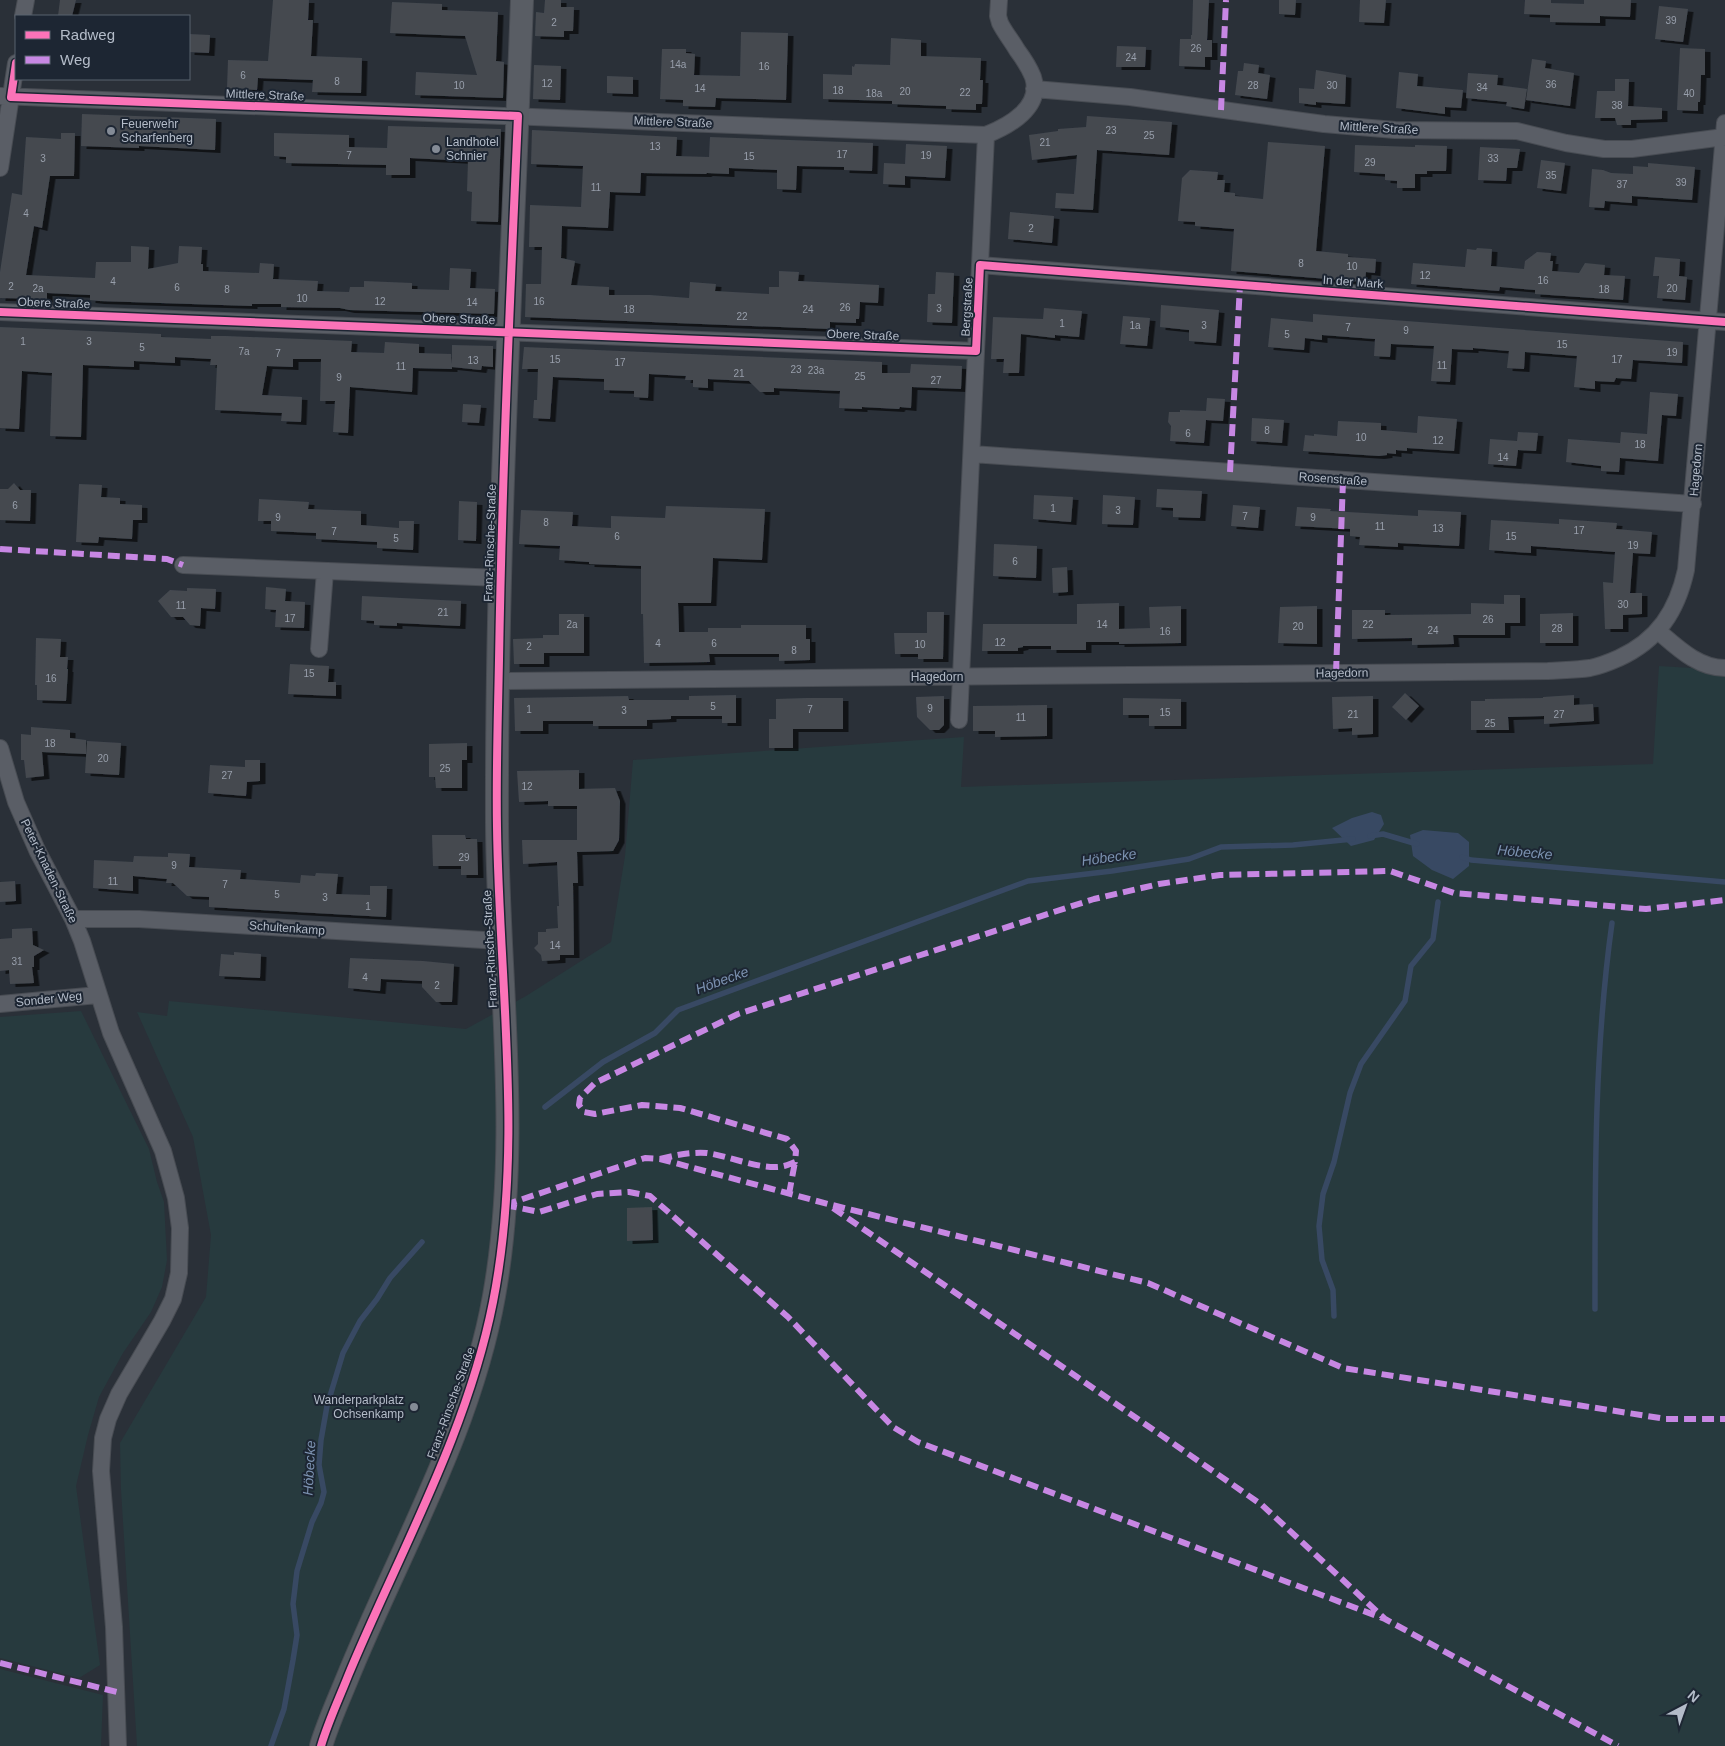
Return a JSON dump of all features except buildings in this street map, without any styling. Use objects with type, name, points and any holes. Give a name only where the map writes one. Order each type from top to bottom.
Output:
[{"type":"street","points":[[23,15],[26,0]]},
{"type":"street","name":"Franz-Rinsche-Straße","points":[[321,1746],[367,1630],[423,1510],[456,1428],[475,1375],[486,1333],[499,1268],[508,1167],[506,1043],[500,941],[497,827],[498,681],[500,578],[522,0]]},
{"type":"street","points":[[986,135],[1002,129],[1024,112],[1030,104],[1034,89],[1029,68],[1000,24],[998,16],[999,0]]},
{"type":"street","points":[[0,168],[6,96],[15,66]]},
{"type":"street","name":"Mittlere Straße","points":[[1034,89],[1130,97],[1324,124],[1395,130],[1517,131],[1566,143],[1604,149],[1632,149],[1724,130]]},
{"type":"street","name":"Mittlere Straße","points":[[6,96],[986,135]]},
{"type":"street","name":"Hagedorn","points":[[498,681],[1571,670],[1592,668],[1613,660],[1637,648],[1658,631],[1676,602],[1683,585],[1717,321],[1724,130]]},
{"type":"street","name":"Bergstraße","points":[[959,720],[986,135]]},
{"type":"street","name":"In der Mark","points":[[980,265],[1717,321]]},
{"type":"street","name":"Obere Straße","points":[[0,312],[976,351]]},
{"type":"street","name":"Rosenstraße","points":[[972,454],[1693,504]]},
{"type":"street","name":"Franz-Rinsche-Straße","points":[[183,564],[500,578]]},
{"type":"street","points":[[320,649],[325,571]]},
{"type":"street","points":[[1658,631],[1696,661],[1725,668]]},
{"type":"street","name":"Peter-Knaden-Straße","points":[[0,748],[12,789],[26,825],[82,941],[98,995],[117,1048],[163,1151],[176,1198],[180,1244],[179,1273],[173,1298],[162,1321],[119,1394],[108,1419],[103,1438],[101,1470],[114,1627],[118,1746]]},
{"type":"street","name":"Schultenkamp","points":[[73,920],[139,919],[500,941]]},
{"type":"street","name":"Sonder Weg","points":[[0,1004],[98,995]]},
{"type":"green space","points":[[1659,666],[1725,670],[1725,1746],[137,1746],[121,1490],[120,1443],[206,1297],[211,1235],[193,1137],[137,1012],[167,1016],[169,1001],[466,1029],[526,996],[611,942],[625,856],[633,760],[964,737],[961,787],[1653,764]]},
{"type":"green space","points":[[81,1011],[149,1149],[164,1202],[167,1260],[162,1287],[151,1312],[123,1353],[99,1397],[76,1486],[100,1665],[79,1678],[0,1658],[0,1017]]},
{"type":"green space","points":[[0,1669],[103,1695],[101,1746],[0,1746]]},
{"type":"water","points":[[1372,812],[1381,815],[1384,824],[1374,840],[1351,846],[1332,828],[1352,818]]},
{"type":"water","points":[[1423,830],[1458,833],[1469,842],[1469,866],[1453,879],[1432,870],[1413,856],[1410,835]]},
{"type":"waterway","name":"Höbecke","points":[[1370,836],[1383,834],[1417,844]]},
{"type":"waterway","name":"Höbecke","points":[[545,1107],[603,1062],[655,1033],[678,1010],[1028,881],[1189,859],[1221,847],[1293,845],[1353,839]]},
{"type":"waterway","name":"Höbecke","points":[[1462,857],[1471,860],[1725,882]]},
{"type":"waterway","points":[[1334,1316],[1333,1290],[1322,1260],[1319,1226],[1323,1194],[1334,1162],[1350,1093],[1361,1064],[1405,1001],[1411,966],[1433,939],[1438,902]]},
{"type":"waterway","points":[[1595,1309],[1599,1068],[1606,971],[1612,923]]},
{"type":"waterway","name":"Höbecke","points":[[271,1746],[284,1709],[297,1635],[293,1604],[297,1571],[312,1522],[324,1492],[319,1465],[327,1406],[343,1353],[360,1321],[390,1278],[422,1242]]},
{"type":"marked path","points":[[1221,110],[1226,0]]},
{"type":"marked path","points":[[1230,472],[1240,285]]},
{"type":"marked path","points":[[1336,673],[1343,480]]},
{"type":"marked path","points":[[0,549],[167,559],[183,565]]},
{"type":"marked path","points":[[660,1159],[683,1154],[707,1153],[756,1165],[776,1167],[795,1162],[796,1151],[787,1139],[680,1108],[642,1105],[595,1114],[584,1112],[579,1105],[580,1098],[595,1083],[738,1014],[1094,899],[1159,884],[1220,875],[1390,871],[1454,893],[1646,909],[1725,900]]},
{"type":"marked path","points":[[505,1205],[645,1158],[660,1159],[828,1204],[1148,1283],[1343,1368],[1666,1419],[1725,1419]]},
{"type":"marked path","points":[[789,1194],[795,1162]]},
{"type":"marked path","points":[[505,1205],[539,1212],[597,1194],[629,1192],[650,1196],[788,1317],[893,1427],[918,1442],[1385,1619]]},
{"type":"marked path","points":[[833,1208],[1262,1505],[1385,1619],[1618,1746]]},
{"type":"marked path","points":[[0,1663],[117,1692]]},
{"type":"cycle path","points":[[15,70],[11,97],[518,116],[504,456],[497,764],[497,827],[508,1124],[507,1184],[502,1243],[493,1302],[467,1399],[430,1492],[348,1676],[321,1746]]},
{"type":"cycle path","points":[[0,312],[976,351],[980,265],[1725,322]]},
{"type":"place","name":"Feuerwehr Scharfenberg","points":[[111,131]]},
{"type":"place","name":"Landhotel Schnier","points":[[436,149]]},
{"type":"place","name":"Wanderparkplatz Ochsenkamp","points":[[414,1407]]}]
